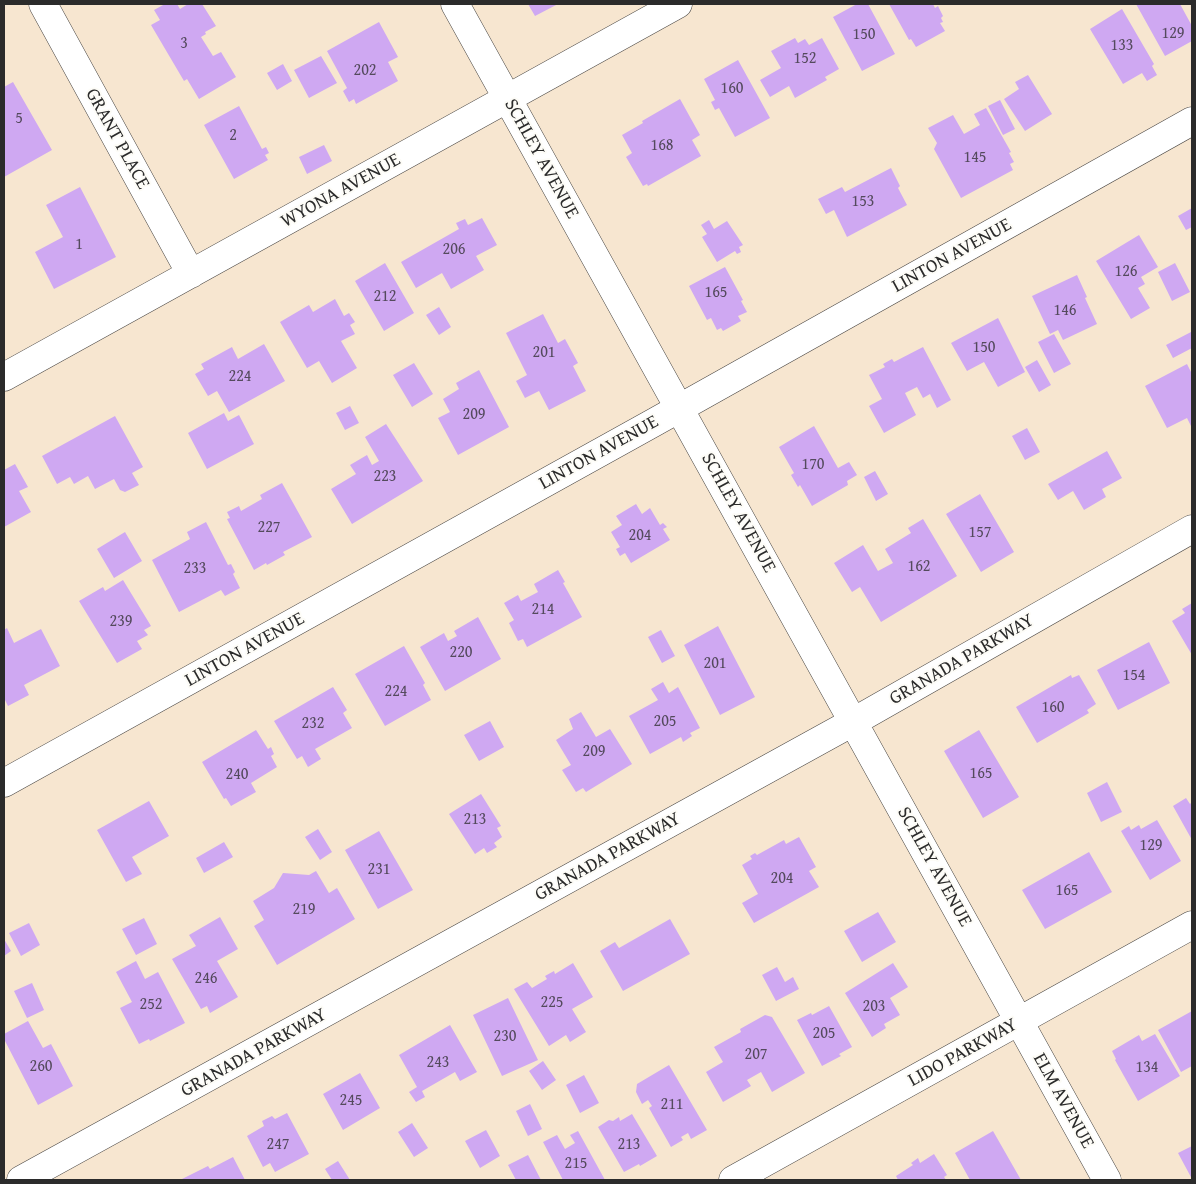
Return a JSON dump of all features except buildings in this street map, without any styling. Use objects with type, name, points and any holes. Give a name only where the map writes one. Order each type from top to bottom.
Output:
[{"type":"street","name":"GRANT PLACE","points":[[43,4],[191,274]]},
{"type":"street","name":"SCHLEY AVENUE","points":[[455,4],[1019,1022]]},
{"type":"street","name":"WYONA AVENUE","points":[[4,377],[678,4]]},
{"type":"street","name":"LINTON AVENUE","points":[[4,784],[1192,121]]},
{"type":"street","name":"GRANADA PARKWAY","points":[[21,1180],[59,1172],[854,722],[1192,528]]},
{"type":"street","name":"LIDO PARKWAY","points":[[733,1180],[1192,925]]},
{"type":"street","name":"ELM AVENUE","points":[[1019,1022],[1107,1180]]}]
